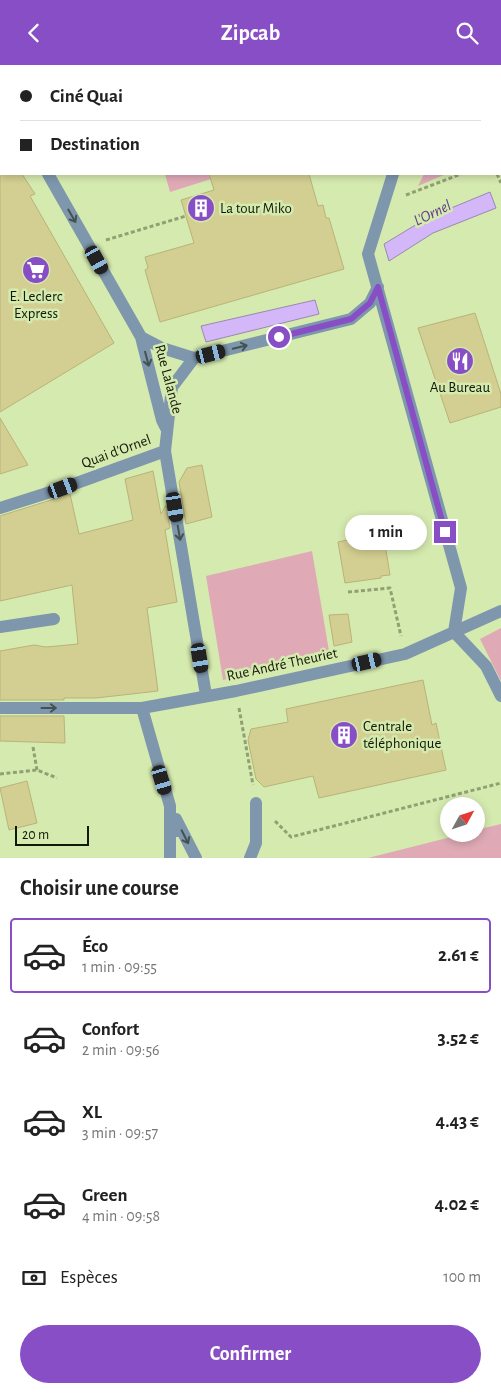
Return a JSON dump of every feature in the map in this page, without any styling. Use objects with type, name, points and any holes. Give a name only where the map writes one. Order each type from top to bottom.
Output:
[{"type":"street","name":"Rue Lalande","points":[[49,175],[141,337],[162,420],[167,429]]},
{"type":"street","points":[[394,175],[368,254],[461,588],[454,632],[486,666],[501,696]]},
{"type":"street","points":[[194,359],[351,319],[370,303],[378,287]]},
{"type":"street","name":"Rue Lalande","points":[[141,337],[162,348],[194,359]]},
{"type":"street","name":"Quai d'Ornel","points":[[0,507],[63,488],[165,451],[172,387],[194,359]]},
{"type":"street","points":[[165,451],[206,695]]},
{"type":"street","name":"Rue André Theuriet","points":[[0,708],[142,708],[236,691],[405,654],[501,611]]},
{"type":"street","points":[[0,627],[54,619]]},
{"type":"street","points":[[142,708],[170,806],[170,858]]},
{"type":"street","points":[[250,858],[256,843],[256,803]]},
{"type":"street","points":[[176,858],[176,819],[196,858]]},
{"type":"path","points":[[384,203],[458,175]]},
{"type":"path","points":[[89,245],[186,216]]},
{"type":"path","points":[[348,592],[390,589],[405,654]]},
{"type":"path","points":[[236,691],[256,803],[291,837],[501,783]]},
{"type":"path","points":[[33,747],[37,770]]},
{"type":"path","points":[[0,774],[37,770],[56,778]]},
{"type":"shaded area","points":[[165,175],[209,175],[211,179],[170,192]]},
{"type":"shaded area","points":[[424,175],[444,175],[418,186]]},
{"type":"shaded area","points":[[490,192],[496,208],[433,233],[389,261],[384,244],[427,218]]},
{"type":"shaded area","points":[[315,300],[319,314],[206,342],[201,326]]},
{"type":"shaded area","points":[[312,551],[329,651],[223,680],[206,576]]},
{"type":"shaded area","points":[[501,628],[501,681],[480,639]]},
{"type":"shaded area","points":[[501,824],[501,858],[368,858],[440,840],[440,843],[485,843],[485,828]]},
{"type":"building","name":"E. Leclerc Express","points":[[0,175],[23,175],[35,194],[30,196],[114,343],[0,412]]},
{"type":"building","points":[[209,175],[309,175],[318,206],[323,205],[326,218],[329,218],[344,269],[160,322],[145,270],[148,268],[145,257],[194,243],[181,200],[214,190]]},
{"type":"building","name":"Au Bureau","points":[[475,313],[501,394],[501,407],[450,423],[418,328]]},
{"type":"building","points":[[0,418],[28,465],[0,474]]},
{"type":"building","points":[[202,465],[212,517],[186,524],[179,482],[187,468]]},
{"type":"building","points":[[153,471],[161,514],[166,505],[170,528],[165,530],[177,602],[147,608],[158,691],[96,698],[64,698],[64,700],[0,700],[0,651],[34,645],[46,647],[78,644],[72,585],[0,601],[0,516],[70,494],[79,534],[133,520],[125,479]]},
{"type":"building","points":[[383,532],[390,575],[345,583],[338,542]]},
{"type":"building","points":[[348,614],[352,642],[334,646],[329,615]]},
{"type":"building","name":"Centrale téléphonique","points":[[423,680],[432,725],[436,723],[446,770],[319,798],[313,776],[264,787],[256,779],[248,740],[251,729],[288,722],[286,709]]},
{"type":"building","points":[[0,716],[64,716],[65,743],[0,741]]},
{"type":"building","points":[[27,781],[37,823],[9,830],[0,788]]},
{"type":"place","name":"La tour Miko","points":[[201,208]]},
{"type":"place","name":"E. Leclerc Express","points":[[36,270]]},
{"type":"place","name":"Au Bureau","points":[[460,361]]},
{"type":"place","name":"Centrale téléphonique","points":[[344,735]]},
{"type":"route","points":[[279,337],[351,319],[370,303],[378,287],[445,532]]},
{"type":"water label","name":"L'Ornel","points":[[432,212]]}]
